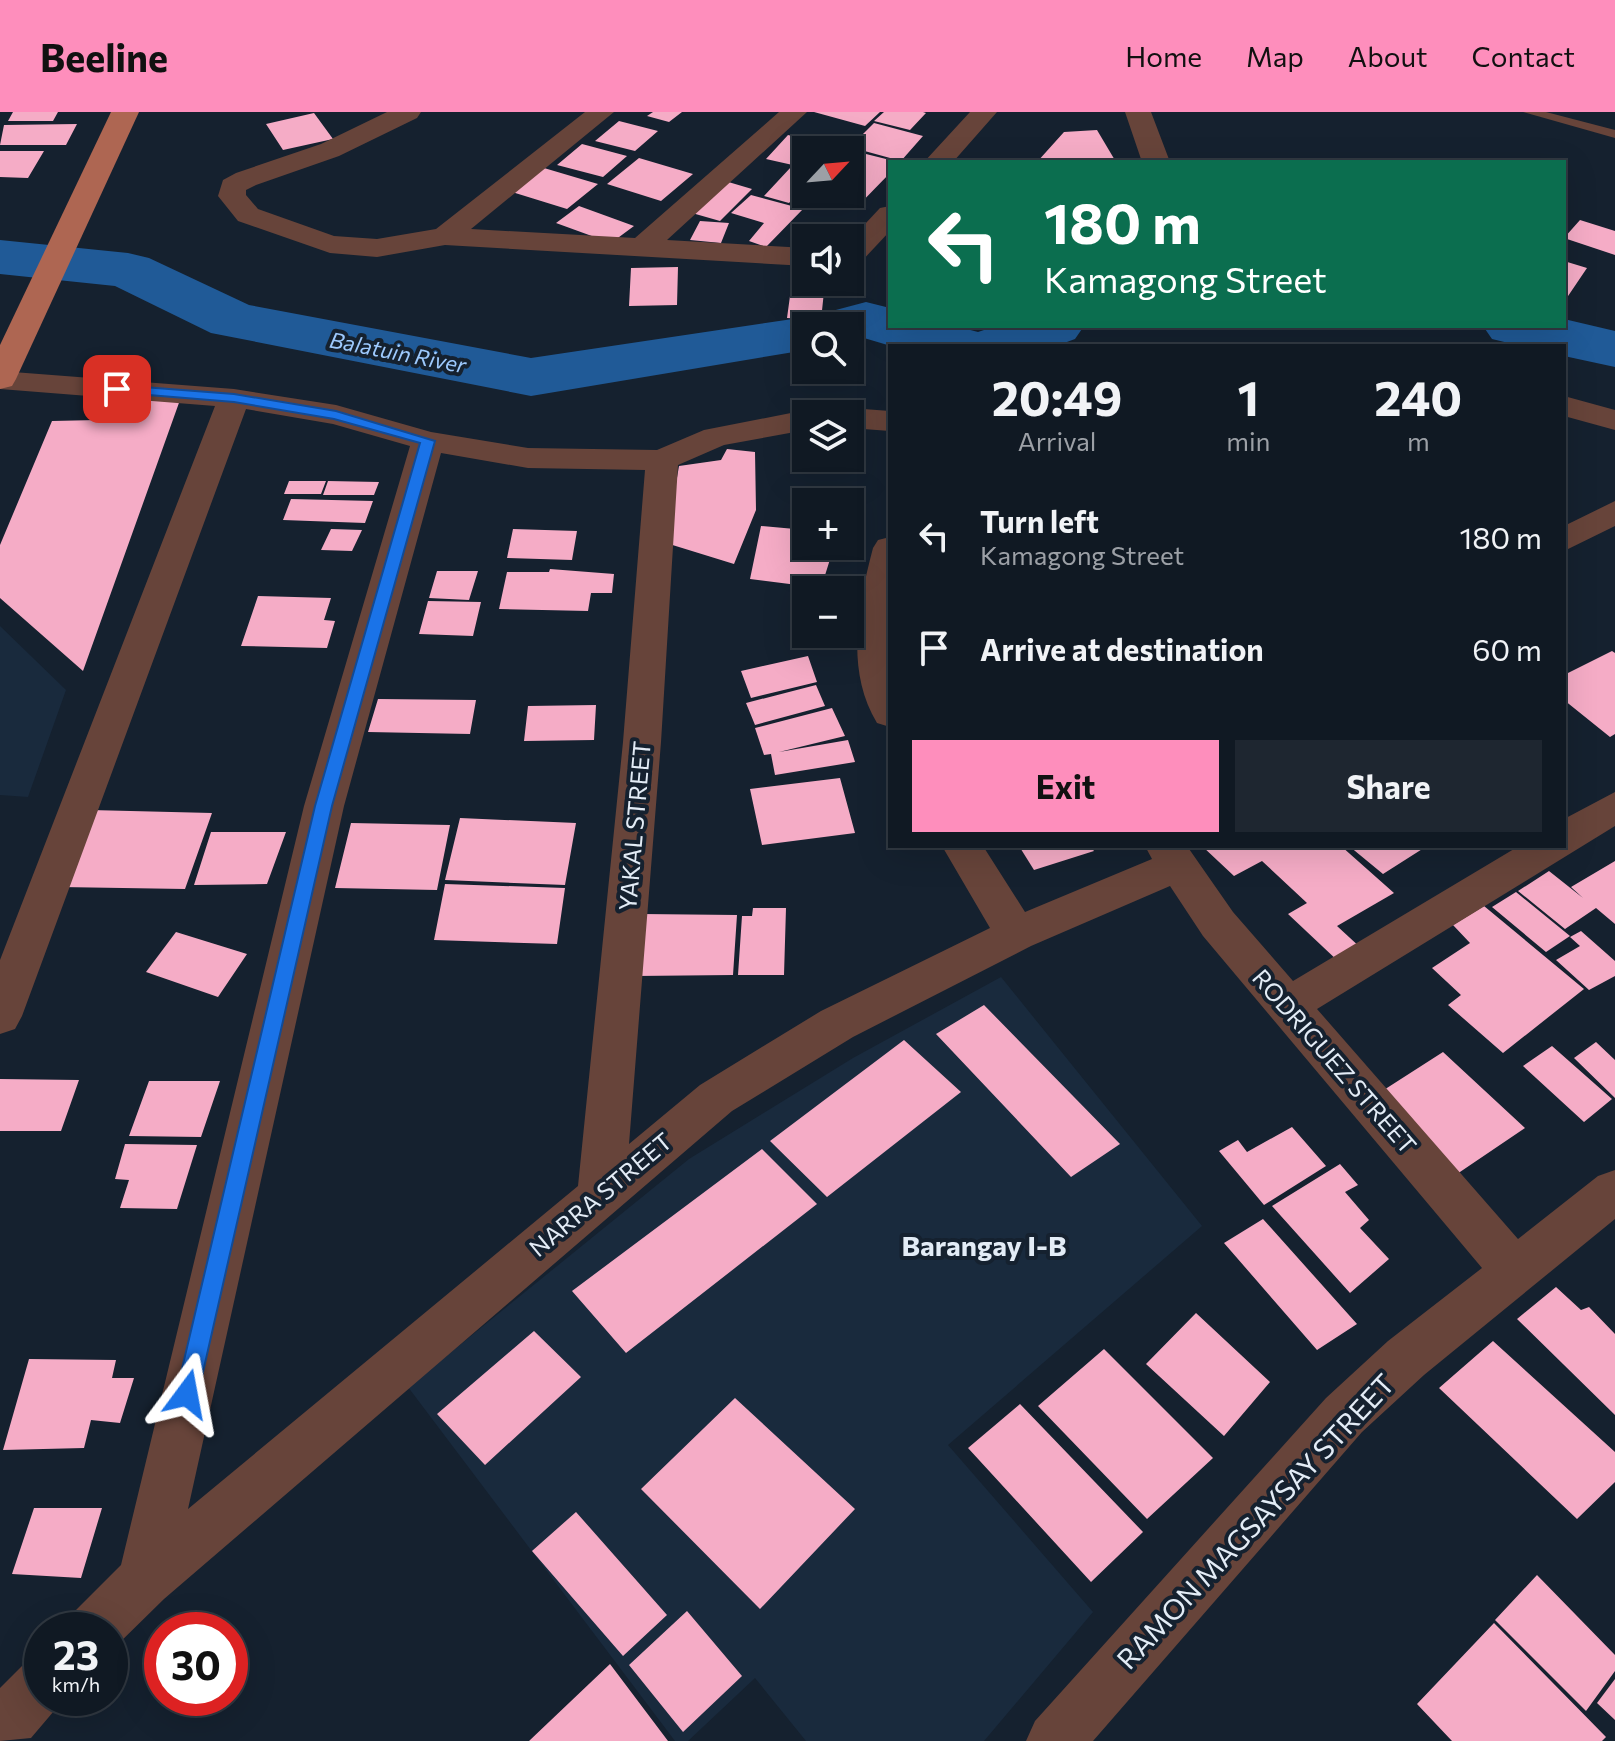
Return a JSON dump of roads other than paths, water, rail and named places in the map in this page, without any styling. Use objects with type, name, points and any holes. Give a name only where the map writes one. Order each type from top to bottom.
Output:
[{"type":"main road","points":[[0,380],[125,112]]},
{"type":"street","points":[[408,112],[356,139],[246,179],[233,186],[232,196],[248,215],[330,244],[377,248],[445,236],[792,256]]},
{"type":"street","points":[[445,236],[601,112]]},
{"type":"street","points":[[640,249],[794,112]]},
{"type":"street","points":[[940,160],[984,112]]},
{"type":"street","points":[[1138,112],[1155,160]]},
{"type":"street","points":[[864,243],[888,216]]},
{"type":"street","points":[[864,259],[888,261]]},
{"type":"street","points":[[0,380],[234,398],[336,415],[428,441],[528,458],[662,460],[715,437],[792,423]]},
{"type":"street","points":[[0,1016],[234,398]]},
{"type":"street","points":[[1566,407],[1615,420]]},
{"type":"street","points":[[864,419],[888,421]]},
{"type":"street","points":[[145,1580],[324,806],[428,441]]},
{"type":"street","name":"YAKAL STREET","points":[[601,1193],[642,742],[662,460]]},
{"type":"street","points":[[1566,539],[1615,512]]},
{"type":"street","points":[[888,556],[877,598],[873,647],[888,706]]},
{"type":"street","points":[[1566,837],[1615,807]]},
{"type":"street","points":[[963,848],[1016,934]]},
{"type":"street","points":[[1287,1006],[1548,848]]},
{"type":"street","name":"NARRA STREET","points":[[114,1612],[145,1580],[601,1193],[729,1090],[837,1024],[1171,856]]},
{"type":"street","name":"RODRIGUEZ STREET","points":[[1171,856],[1218,924],[1514,1270]]},
{"type":"street","name":"RAMON MAGSAYSAY STREET","points":[[1079,1732],[1344,1415],[1406,1358],[1615,1191]]},
{"type":"street","points":[[0,1720],[11,1718],[24,1705]]},
{"type":"lane","points":[[1530,112],[1615,134]]},
{"type":"lane","points":[[1575,125],[1592,112]]},
{"type":"waterway","name":"Balatuin River","points":[[0,257],[128,270],[232,320],[531,377],[792,334]]},
{"type":"waterway","name":"Balatuin River","points":[[864,320],[888,326]]},
{"type":"waterway","name":"Balatuin River","points":[[895,328],[952,344]]},
{"type":"waterway","name":"Balatuin River","points":[[1004,344],[1048,328]]},
{"type":"waterway","name":"Balatuin River","points":[[1522,328],[1615,349]]},
{"type":"district","name":"Barangay I-B","points":[[984,1245]]}]
